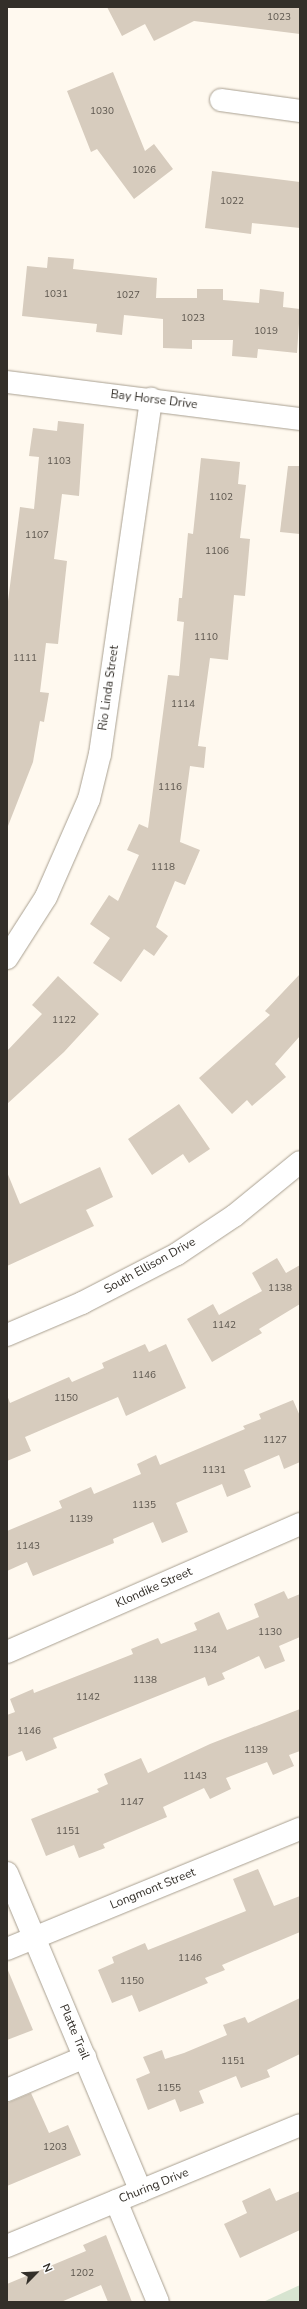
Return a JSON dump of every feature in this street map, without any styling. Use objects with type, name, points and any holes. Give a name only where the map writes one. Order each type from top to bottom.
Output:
[{"type":"street","points":[[221,100],[300,111]]},
{"type":"street","name":"Bay Horse Drive","points":[[7,382],[300,419]]},
{"type":"street","name":"Rio Linda Street","points":[[7,958],[46,897],[89,799],[100,754],[151,399]]},
{"type":"street","name":"South Ellison Drive","points":[[7,1335],[82,1303],[177,1254],[234,1216],[300,1162]]},
{"type":"street","name":"Klondike Street","points":[[7,1652],[300,1524]]},
{"type":"street","name":"Longmont Street","points":[[7,1949],[300,1830]]},
{"type":"street","name":"Platte Trail","points":[[7,1873],[141,2191]]},
{"type":"street","points":[[7,2090],[85,2057]]},
{"type":"street","name":"Churing Drive","points":[[7,2246],[300,2125]]},
{"type":"street","points":[[116,2201],[158,2302]]},
{"type":"green space","points":[[300,2285],[300,2302],[263,2302]]},
{"type":"building","points":[[107,7],[300,7],[300,34],[194,21],[154,41],[145,24],[122,36]]},
{"type":"building","points":[[113,72],[145,151],[154,144],[173,169],[134,199],[97,149],[91,152],[67,91]]},
{"type":"building","points":[[212,171],[300,182],[300,228],[252,223],[251,234],[205,228]]},
{"type":"building","points":[[48,257],[74,259],[73,269],[157,278],[156,298],[197,298],[197,289],[223,289],[223,300],[259,303],[260,289],[284,292],[283,307],[300,309],[297,353],[258,349],[257,358],[232,356],[233,340],[192,340],[192,349],[163,348],[163,319],[124,315],[122,335],[96,332],[97,324],[22,316],[27,266],[47,268]]},
{"type":"building","points":[[58,421],[84,424],[79,496],[62,494],[54,559],[67,561],[58,644],[46,643],[40,692],[49,693],[44,722],[40,721],[33,762],[8,826],[7,609],[20,507],[34,509],[39,457],[29,456],[33,428],[57,431]]},
{"type":"building","points":[[201,458],[240,462],[238,484],[246,485],[240,538],[250,539],[245,596],[234,595],[228,660],[210,658],[198,746],[206,747],[204,768],[190,766],[180,842],[200,850],[185,885],[175,881],[156,927],[168,936],[154,956],[144,949],[121,982],[93,963],[110,938],[90,924],[109,895],[118,901],[139,855],[127,850],[139,824],[148,828],[168,675],[179,676],[184,622],[177,621],[179,598],[182,598],[188,533],[193,534]]},
{"type":"building","points":[[288,466],[300,466],[300,534],[280,532]]},
{"type":"building","points":[[300,974],[300,1036],[275,1064],[286,1077],[252,1106],[247,1100],[232,1114],[199,1078],[270,1015],[265,1011]]},
{"type":"building","points":[[58,976],[99,1014],[64,1052],[7,1104],[7,1051],[42,1014],[32,1005]]},
{"type":"building","points":[[179,1104],[210,1149],[189,1163],[183,1154],[152,1175],[128,1139]]},
{"type":"building","points":[[100,1167],[113,1197],[86,1210],[94,1226],[7,1266],[7,1172],[20,1204]]},
{"type":"building","points":[[277,1258],[286,1273],[300,1265],[300,1304],[259,1329],[262,1333],[212,1362],[187,1319],[213,1304],[219,1315],[262,1291],[252,1273]]},
{"type":"building","points":[[145,1344],[149,1352],[166,1344],[186,1388],[126,1416],[118,1397],[25,1437],[31,1451],[7,1461],[7,1395],[10,1403],[69,1377],[72,1382],[104,1368],[102,1363]]},
{"type":"building","points":[[293,1400],[300,1416],[300,1462],[284,1469],[279,1455],[244,1470],[251,1487],[227,1497],[222,1484],[176,1503],[188,1532],[162,1543],[153,1522],[113,1539],[114,1543],[33,1576],[27,1562],[7,1571],[7,1531],[62,1508],[59,1501],[91,1487],[94,1494],[141,1474],[137,1464],[156,1455],[160,1465],[245,1429],[243,1426],[261,1419],[259,1414]]},
{"type":"building","points":[[284,1591],[288,1599],[300,1594],[300,1637],[279,1646],[285,1661],[265,1669],[259,1656],[222,1673],[225,1679],[208,1686],[205,1677],[53,1738],[57,1748],[26,1761],[22,1751],[7,1757],[7,1715],[15,1712],[10,1699],[33,1689],[34,1693],[133,1654],[131,1649],[158,1638],[161,1644],[197,1630],[194,1623],[219,1612],[227,1630],[259,1617],[254,1604]]},
{"type":"building","points":[[300,1709],[300,1751],[289,1755],[294,1766],[273,1775],[267,1762],[226,1778],[231,1789],[210,1799],[204,1788],[163,1807],[167,1817],[103,1844],[105,1848],[79,1858],[74,1845],[46,1856],[31,1819],[99,1792],[97,1789],[108,1784],[104,1774],[141,1758],[148,1773],[210,1744]]},
{"type":"building","points":[[258,1869],[274,1906],[300,1896],[300,1932],[222,1965],[225,1970],[205,1978],[208,1983],[139,2012],[132,1995],[112,2003],[98,1970],[114,1963],[112,1957],[145,1943],[148,1950],[246,1911],[233,1879]]},
{"type":"building","points":[[7,1968],[33,2030],[7,2040]]},
{"type":"building","points":[[300,1998],[300,2054],[267,2070],[270,2077],[241,2088],[236,2076],[199,2091],[204,2103],[180,2112],[175,2099],[148,2110],[136,2079],[150,2073],[143,2057],[162,2050],[165,2059],[184,2053],[227,2035],[223,2025],[245,2017],[248,2023]]},
{"type":"building","points":[[31,2093],[49,2133],[68,2125],[81,2155],[7,2186],[7,2103]]},
{"type":"building","points":[[270,2188],[276,2201],[300,2191],[300,2230],[240,2258],[224,2224],[247,2213],[242,2201]]},
{"type":"building","points":[[106,2235],[132,2302],[108,2302],[101,2285],[61,2302],[7,2302],[7,2284],[86,2251],[83,2245]]}]
